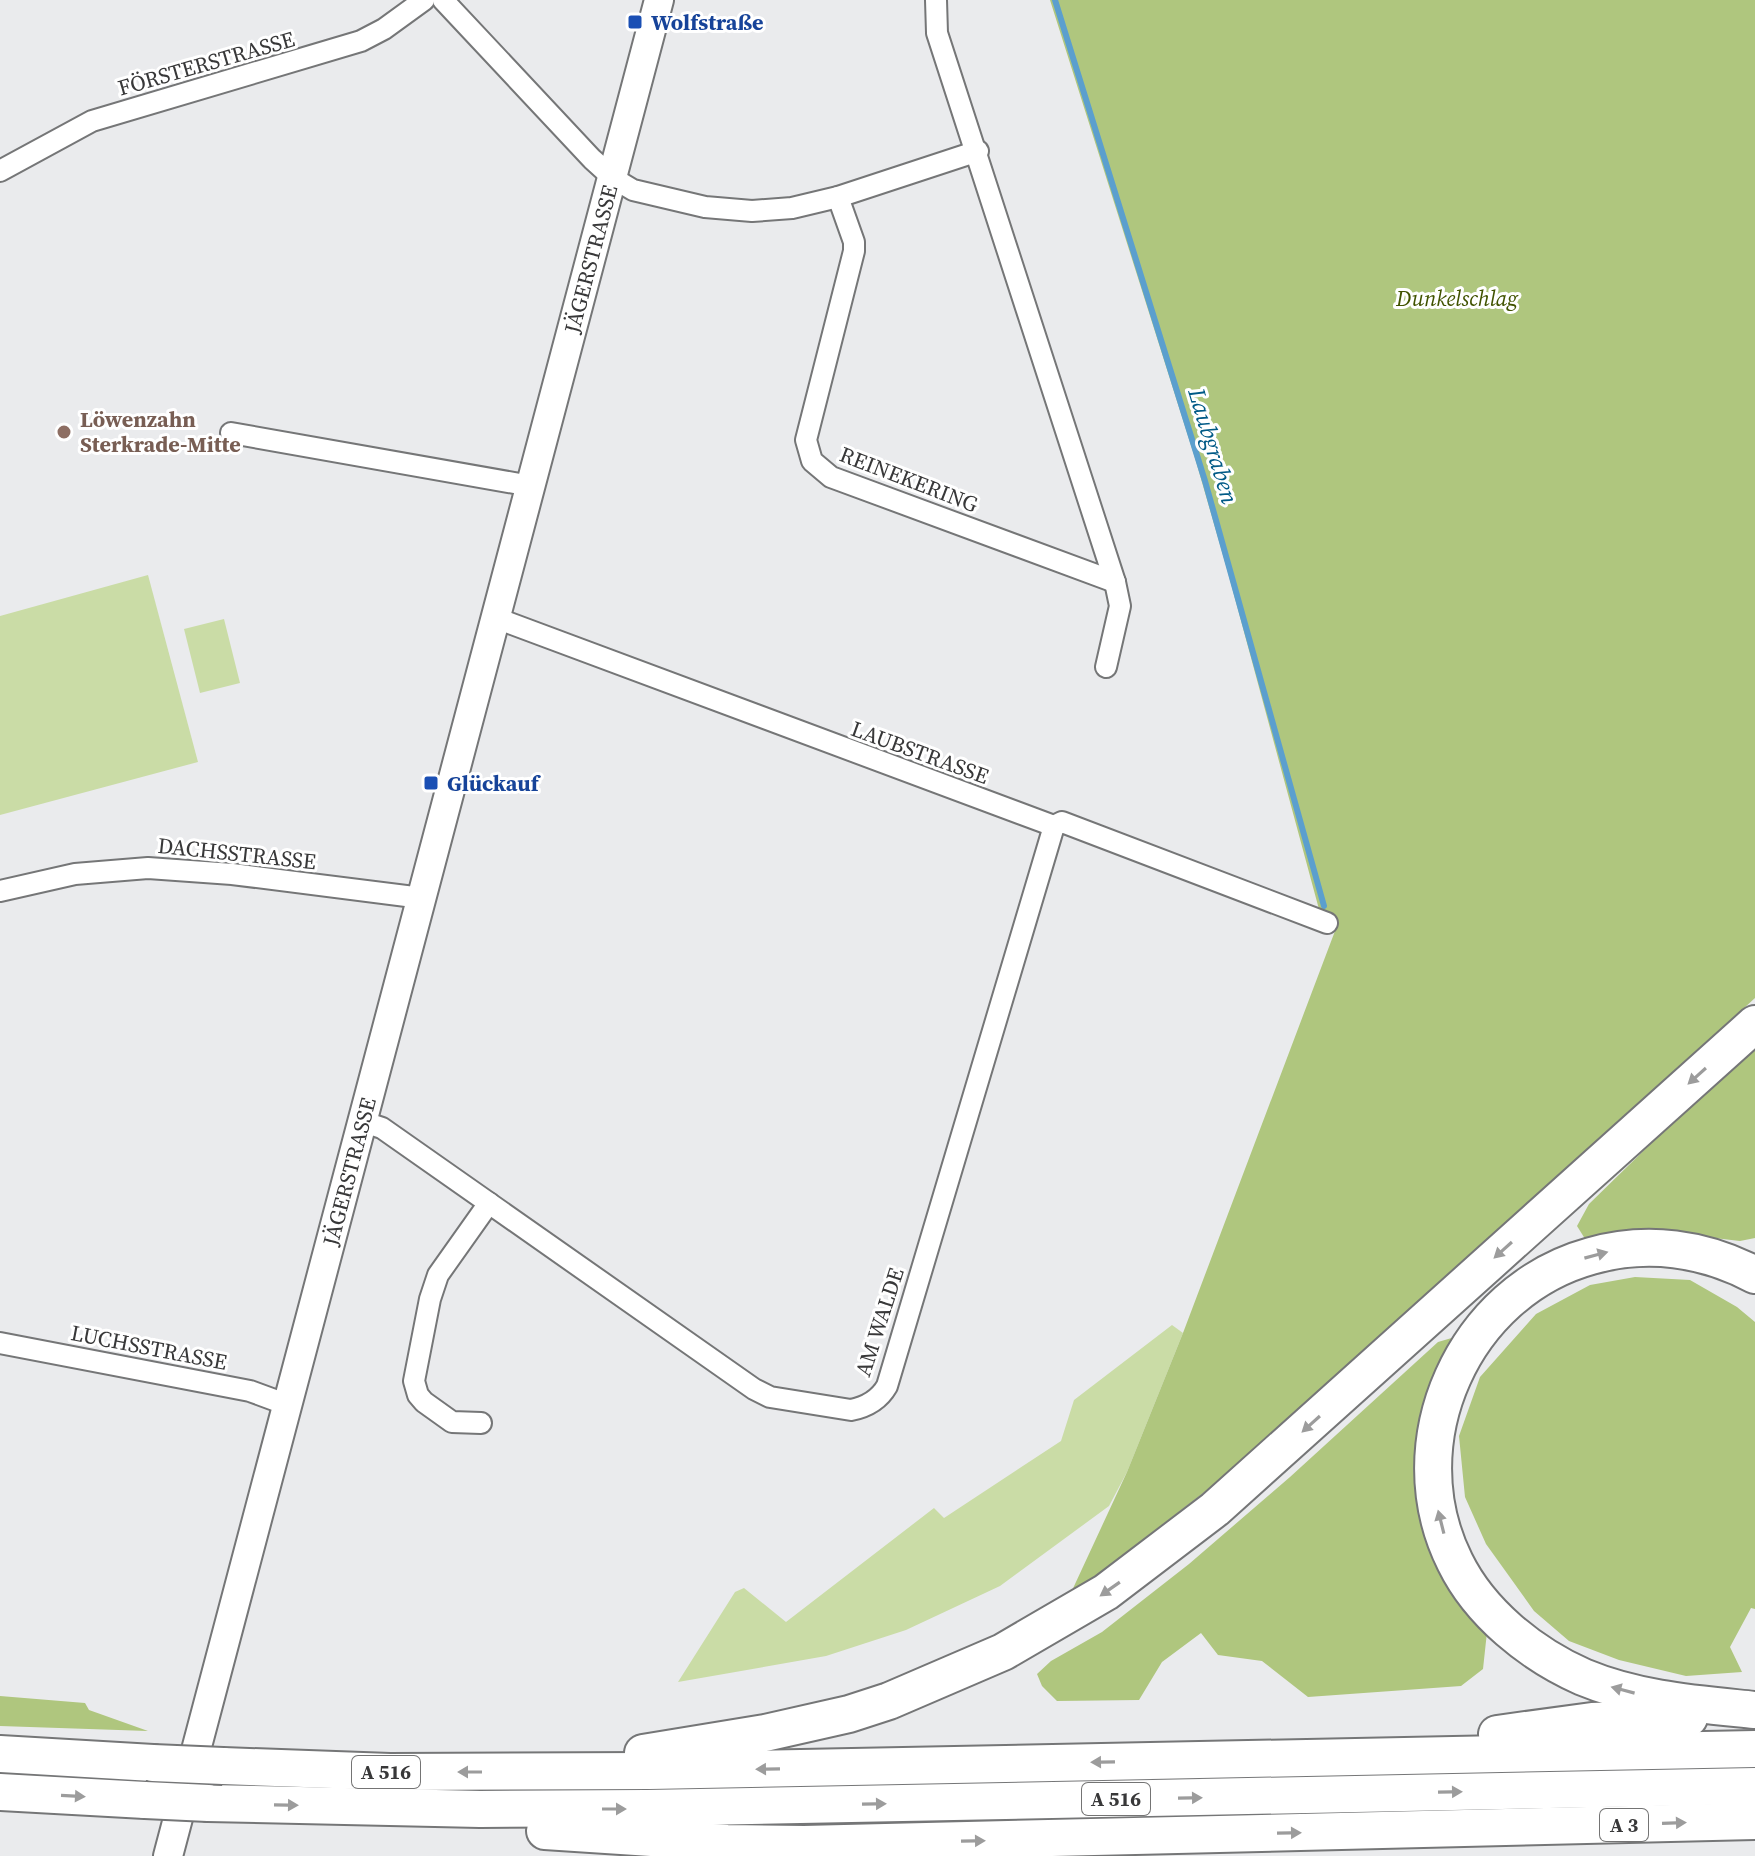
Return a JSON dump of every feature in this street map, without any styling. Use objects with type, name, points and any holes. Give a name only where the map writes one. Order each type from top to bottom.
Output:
[{"type":"highway","points":[[548,1772],[765,1733],[849,1714],[968,1669],[1073,1614],[1164,1550],[1215,1509],[1755,1024]]},
{"type":"highway","points":[[1755,1275],[1701,1253],[1639,1247],[1584,1258],[1547,1272],[1527,1284],[1491,1316],[1453,1371],[1440,1416],[1433,1467],[1440,1520],[1455,1562],[1479,1598],[1510,1631],[1559,1665],[1607,1685],[1651,1697],[1755,1712]]},
{"type":"highway","points":[[1377,1757],[1475,1737],[1592,1721],[1755,1712]]},
{"type":"highway","name":"A 516","points":[[0,1754],[390,1772],[548,1772],[1755,1749]]},
{"type":"highway","name":"A 516","points":[[0,1792],[208,1803],[480,1809],[1750,1804]]},
{"type":"highway","name":"A 3","points":[[1398,1856],[1512,1828],[1750,1804]]},
{"type":"highway","points":[[480,1809],[545,1831],[727,1843],[804,1844],[1512,1828]]},
{"type":"highway","points":[[727,1843],[777,1856]]},
{"type":"street","name":"FÖRSTERSTRASSE","points":[[0,171],[92,121],[361,41],[384,29],[424,0]]},
{"type":"street","name":"JÄGERSTRASSE","points":[[168,1856],[613,178],[443,0]]},
{"type":"street","points":[[659,0],[613,178],[633,190],[729,210],[792,208],[838,197],[978,151]]},
{"type":"street","points":[[936,0],[937,33],[978,151],[1115,582],[1120,606],[1106,667]]},
{"type":"street","name":"REINEKERING","points":[[838,197],[854,242],[854,251],[806,440],[812,461],[831,477],[1115,582]]},
{"type":"street","points":[[231,433],[531,486]]},
{"type":"street","name":"LAUBSTRASSE","points":[[496,618],[1054,826],[1062,822],[1327,923]]},
{"type":"street","name":"AM WALDE","points":[[364,1122],[382,1128],[763,1394],[851,1410],[873,1402],[887,1386],[1054,826]]},
{"type":"street","name":"DACHSSTRASSE","points":[[0,891],[75,874],[148,868],[218,873],[422,898]]},
{"type":"street","points":[[481,1423],[452,1422],[424,1402],[418,1395],[414,1381],[430,1299],[438,1275],[489,1203]]},
{"type":"street","name":"LUCHSSTRASSE","points":[[0,1343],[250,1391],[288,1405]]},
{"type":"green space","name":"Dunkelschlag","points":[[1050,0],[1755,0],[1755,998],[1256,1452],[1069,1597],[1127,1472],[1183,1333],[1335,931],[1323,924],[1195,458]]},
{"type":"green space","points":[[148,575],[198,762],[0,815],[0,616]]},
{"type":"green space","points":[[224,619],[240,683],[200,693],[184,629]]},
{"type":"green space","points":[[1755,1042],[1755,1238],[1740,1241],[1697,1236],[1587,1242],[1577,1226],[1589,1204]]},
{"type":"green space","points":[[1635,1277],[1690,1280],[1737,1307],[1755,1322],[1755,1609],[1751,1608],[1730,1647],[1742,1672],[1686,1676],[1619,1660],[1569,1641],[1534,1611],[1486,1544],[1465,1497],[1459,1436],[1480,1377],[1536,1314],[1590,1285]]},
{"type":"green space","points":[[1172,1325],[1183,1333],[1127,1472],[1109,1506],[1000,1586],[906,1630],[826,1656],[678,1682],[735,1592],[744,1588],[786,1622],[934,1508],[944,1518],[1061,1441],[1074,1400]]},
{"type":"green space","points":[[1455,1337],[1435,1372],[1423,1415],[1487,1632],[1483,1669],[1461,1686],[1308,1697],[1262,1661],[1218,1655],[1201,1633],[1162,1662],[1139,1700],[1057,1701],[1042,1686],[1037,1674],[1051,1661],[1102,1632],[1189,1564],[1438,1342]]},
{"type":"green space","points":[[0,1696],[85,1703],[89,1710],[148,1731],[0,1726]]},
{"type":"waterway","name":"Laubgraben","points":[[1055,0],[1205,481],[1324,906]]},
{"type":"place","name":"Wolfstraße","points":[[635,22]]},
{"type":"place","name":"Löwenzahn Sterkrade-Mitte","points":[[64,432]]},
{"type":"place","name":"Glückauf","points":[[431,783]]}]
